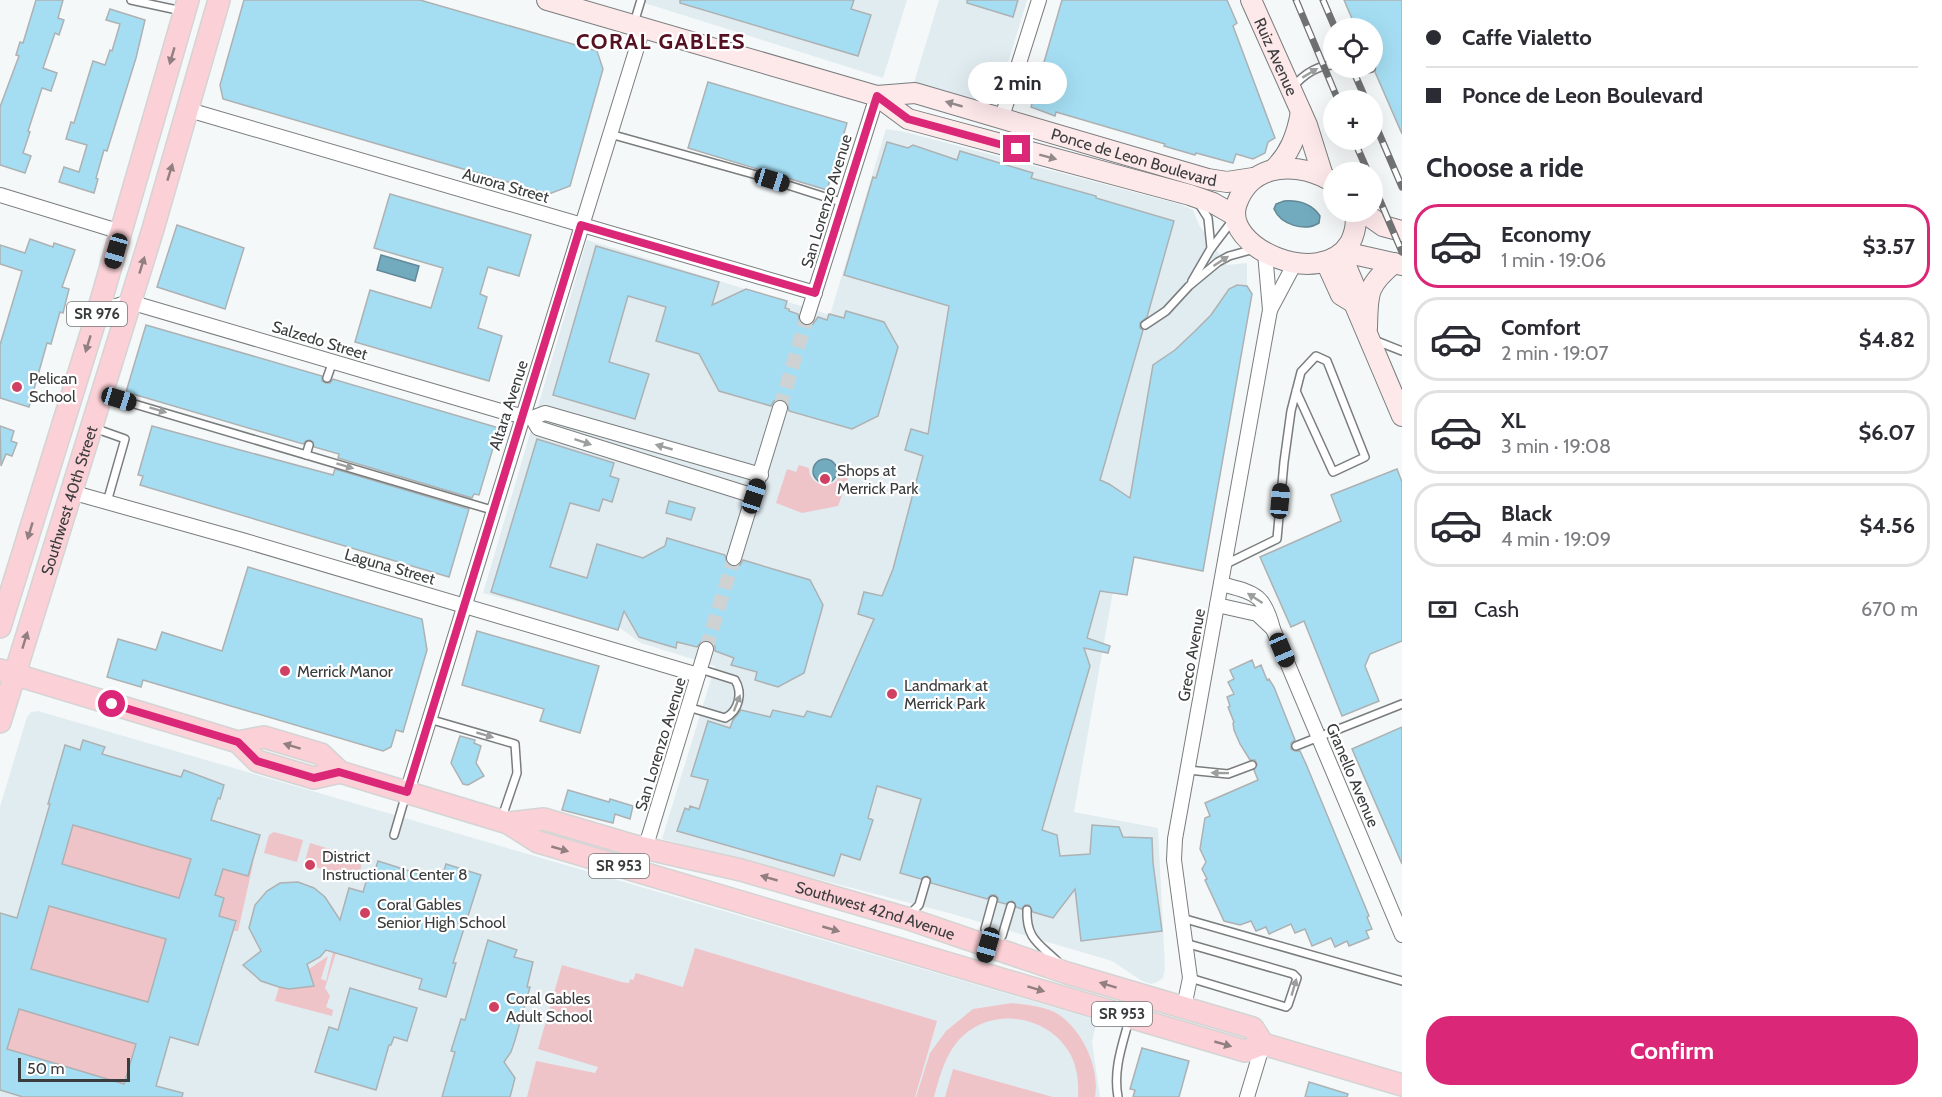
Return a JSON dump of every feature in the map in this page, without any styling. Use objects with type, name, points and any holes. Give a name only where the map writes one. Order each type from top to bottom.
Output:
[{"type":"main road","name":"Southwest 40th Street","points":[[0,722],[7,672],[71,492],[102,394],[189,110],[219,0]]},
{"type":"main road","name":"Southwest 40th Street","points":[[0,627],[98,311],[186,6]]},
{"type":"main road","name":"Southwest 42nd Avenue","points":[[7,672],[238,742],[257,761],[314,778],[339,772],[505,822],[538,842],[1245,1051],[1263,1044],[1402,1085]]},
{"type":"main road","name":"Southwest 42nd Avenue","points":[[505,822],[544,819],[645,849],[741,870],[906,918],[1067,973],[1253,1028],[1263,1044]]},
{"type":"main road","points":[[980,972],[988,945]]},
{"type":"street","name":"Ponce de Leon Boulevard","points":[[547,0],[877,96],[908,119],[1194,197],[1213,203],[1234,216]]},
{"type":"street","points":[[1002,117],[1039,0]]},
{"type":"street","name":"Ruiz Avenue","points":[[1251,0],[1323,167]]},
{"type":"street","name":"Altara Avenue","points":[[407,792],[492,510],[527,417],[581,225],[610,134],[638,26]]},
{"type":"street","name":"Ponce de Leon Boulevard","points":[[877,96],[915,93],[1208,179],[1227,182],[1253,178],[1273,170]]},
{"type":"street","name":"San Lorenzo Avenue","points":[[807,317],[877,96]]},
{"type":"street","name":"Aurora Street","points":[[189,110],[815,293]]},
{"type":"street","name":"Ruiz Avenue","points":[[1273,170],[1289,151],[1301,112]]},
{"type":"street","points":[[1273,170],[1296,169],[1323,178]]},
{"type":"street","points":[[1253,178],[1241,193],[1234,216],[1244,234],[1262,250],[1295,263],[1337,256],[1398,264]]},
{"type":"street","points":[[0,195],[121,232]]},
{"type":"street","points":[[1355,222],[1355,230],[1337,256],[1341,295],[1354,303],[1402,416]]},
{"type":"street","points":[[1377,222],[1383,226],[1402,231]]},
{"type":"street","name":"Greco Avenue","points":[[1262,250],[1270,310]]},
{"type":"street","name":"Greco Avenue","points":[[1184,1008],[1190,978],[1174,850],[1270,310],[1295,263]]},
{"type":"street","points":[[1368,335],[1371,288],[1377,278],[1398,264]]},
{"type":"street","points":[[98,311],[130,302]]},
{"type":"street","name":"Salzedo Street","points":[[130,302],[527,417],[545,413],[761,475]]},
{"type":"street","points":[[734,558],[780,408]]},
{"type":"street","name":"Salzedo Street","points":[[527,417],[538,428],[754,496]]},
{"type":"street","points":[[683,474],[689,454]]},
{"type":"street","name":"Laguna Street","points":[[71,492],[699,672]]},
{"type":"street","name":"Granello Avenue","points":[[1221,584],[1261,598],[1268,610],[1273,629],[1402,935]]},
{"type":"street","points":[[1217,605],[1257,614],[1273,629]]},
{"type":"street","name":"San Lorenzo Avenue","points":[[645,849],[706,649]]},
{"type":"street","points":[[1247,1097],[1263,1044]]},
{"type":"lane","points":[[131,0],[186,6]]},
{"type":"lane","points":[[638,26],[641,0]]},
{"type":"lane","points":[[1291,90],[1304,75],[1323,67]]},
{"type":"lane","points":[[610,134],[753,174],[844,203]]},
{"type":"lane","points":[[1194,197],[1208,219],[1211,248]]},
{"type":"lane","points":[[1189,286],[1211,248],[1234,216]]},
{"type":"lane","points":[[1145,325],[1166,310],[1189,286],[1223,259],[1262,250]]},
{"type":"lane","points":[[1368,335],[1402,351]]},
{"type":"lane","points":[[1224,564],[1277,539],[1284,462],[1296,391],[1301,372],[1316,357],[1327,361],[1365,458],[1333,472],[1296,391]]},
{"type":"lane","points":[[327,378],[333,361]]},
{"type":"lane","points":[[102,394],[492,510]]},
{"type":"lane","points":[[91,428],[125,439],[107,502]]},
{"type":"lane","points":[[306,455],[309,445]]},
{"type":"lane","points":[[688,707],[725,718],[731,715],[739,700],[740,693],[735,680],[699,672]]},
{"type":"lane","points":[[1296,746],[1402,704]]},
{"type":"lane","points":[[429,719],[515,744],[517,773],[505,822]]},
{"type":"lane","points":[[1187,770],[1228,774],[1252,765]]},
{"type":"lane","points":[[394,835],[407,792]]},
{"type":"lane","points":[[906,918],[919,905],[926,881]]},
{"type":"lane","points":[[993,900],[985,929],[988,945],[1002,936],[1011,906]]},
{"type":"lane","points":[[1027,910],[1031,937],[1067,973]]},
{"type":"lane","points":[[1182,918],[1402,981]]},
{"type":"lane","points":[[1185,943],[1293,974],[1297,980],[1286,1006],[1190,978]]},
{"type":"lane","points":[[1118,1097],[1116,1086],[1118,1058],[1130,1017]]},
{"type":"shaded area","points":[[635,0],[907,0],[883,78]]},
{"type":"shaded area","points":[[939,0],[1027,0],[1001,86],[984,107],[913,86]]},
{"type":"shaded area","name":"Shops at Merrick Park","points":[[886,129],[905,132],[1179,204],[1193,210],[1199,225],[1227,265],[1247,263],[1247,286],[1237,285],[1229,289],[1211,315],[1175,350],[1153,365],[1074,812],[1158,828],[1165,969],[1163,978],[1151,984],[1142,981],[1112,961],[949,913],[662,839],[715,666],[641,643],[620,628],[483,593],[587,240],[830,315]]},
{"type":"shaded area","points":[[799,465],[809,468],[814,480],[825,485],[835,482],[840,470],[849,476],[838,506],[802,513],[776,503],[787,469],[796,472]]},
{"type":"shaded area","name":"Coral Gables Senior High School","points":[[38,711],[1097,1020],[1092,1042],[1100,1097],[0,1097],[0,807],[27,717],[31,712]]},
{"type":"shaded area","points":[[73,825],[191,859],[179,898],[62,864]]},
{"type":"shaded area","points":[[274,832],[303,840],[297,862],[264,853],[269,835]]},
{"type":"shaded area","points":[[310,843],[363,859],[358,879],[304,864]]},
{"type":"shaded area","points":[[254,860],[238,931],[234,931],[237,922],[219,916],[215,895],[223,869],[248,876]]},
{"type":"shaded area","points":[[49,906],[166,939],[148,1002],[31,969]]},
{"type":"shaded area","points":[[695,948],[937,1021],[915,1097],[527,1097],[536,1061],[595,1073],[598,1067],[538,1049],[562,965],[622,982],[629,983],[636,973],[683,987]]},
{"type":"shaded area","points":[[333,952],[336,953],[325,988],[330,996],[326,1007],[333,1010],[332,1016],[275,1001],[279,987],[289,989],[314,986],[309,969],[328,956],[321,979],[326,981]]},
{"type":"shaded area","points":[[1012,1003],[1053,1011],[1075,1030],[1092,1062],[1095,1074],[1095,1097],[1078,1097],[1076,1068],[1069,1052],[1060,1040],[1035,1023],[1005,1019],[977,1026],[964,1035],[948,1056],[934,1097],[916,1097],[930,1053],[946,1031],[973,1009]]},
{"type":"shaded area","points":[[19,1009],[136,1044],[124,1084],[7,1049]]},
{"type":"shaded area","points":[[953,1069],[1053,1097],[945,1097]]},
{"type":"water","points":[[1284,201],[1299,202],[1309,206],[1320,216],[1319,223],[1300,227],[1288,223],[1277,215],[1274,209],[1276,204]]},
{"type":"water","points":[[381,255],[419,266],[415,281],[377,270]]},
{"type":"water","points":[[825,459],[834,462],[837,471],[834,480],[825,483],[816,480],[813,471],[816,462]]},
{"type":"building","points":[[36,0],[63,0],[58,18],[64,20],[59,35],[55,33],[43,68],[57,73],[51,91],[42,88],[28,131],[30,132],[23,153],[31,156],[25,173],[0,165],[0,107]]},
{"type":"building","points":[[244,0],[420,0],[597,51],[603,69],[570,186],[549,194],[223,99],[220,85]]},
{"type":"building","points":[[680,0],[854,0],[851,9],[871,15],[858,56],[680,3]]},
{"type":"building","points":[[967,0],[1018,0],[1013,17],[967,3]]},
{"type":"building","points":[[1062,0],[1227,0],[1237,23],[1233,26],[1275,138],[1268,142],[1265,153],[1253,159],[1236,154],[1233,163],[1196,153],[1195,155],[1056,112],[1055,116],[1031,107]]},
{"type":"building","points":[[1344,0],[1402,0],[1402,134],[1378,78],[1383,78],[1383,18],[1352,18]]},
{"type":"building","points":[[110,9],[145,20],[136,58],[107,151],[104,150],[94,193],[59,182],[64,167],[79,172],[87,145],[66,139],[71,122],[74,123],[93,61],[105,65],[110,50],[112,51],[120,24],[106,20]]},
{"type":"building","points":[[708,82],[847,123],[827,190],[688,148]]},
{"type":"building","points":[[887,142],[908,148],[913,145],[957,160],[960,151],[1033,173],[1031,178],[1174,221],[1147,317],[1140,323],[1140,328],[1143,330],[1100,480],[1130,498],[1153,365],[1175,350],[1211,315],[1229,289],[1237,285],[1247,286],[1252,294],[1203,571],[1134,557],[1127,595],[1100,591],[1087,638],[1110,646],[1108,653],[1084,648],[1090,666],[1042,830],[1057,835],[1060,856],[1090,854],[1092,825],[1119,827],[1123,837],[1152,838],[1162,931],[1081,941],[1075,889],[1053,918],[1033,912],[1029,905],[1025,905],[1022,909],[1016,907],[1012,901],[1006,904],[998,902],[995,895],[987,899],[931,883],[927,876],[921,879],[900,873],[921,799],[877,786],[868,818],[873,820],[860,860],[841,854],[834,876],[677,831],[685,808],[689,810],[690,806],[699,809],[708,780],[691,776],[708,721],[730,728],[741,710],[770,717],[773,710],[804,717],[807,711],[831,717],[874,619],[858,614],[864,592],[882,596],[893,569],[923,456],[905,450],[911,429],[928,434],[949,306],[844,275],[873,177],[876,178]]},
{"type":"building","points":[[390,194],[531,235],[519,276],[488,267],[480,294],[487,297],[478,328],[502,336],[489,381],[355,342],[370,290],[431,308],[443,268],[374,248]]},
{"type":"building","points":[[177,225],[244,248],[225,309],[157,287]]},
{"type":"building","points":[[30,239],[53,247],[54,243],[75,250],[62,287],[69,289],[63,313],[60,312],[51,344],[47,343],[29,407],[0,398],[0,345],[22,271],[0,264],[0,245],[25,253]]},
{"type":"building","points":[[596,246],[719,282],[712,305],[746,289],[787,301],[785,308],[798,314],[800,323],[805,326],[813,324],[818,317],[827,320],[829,314],[844,318],[846,311],[884,322],[898,347],[878,416],[852,429],[789,411],[787,402],[782,399],[774,401],[771,406],[719,391],[699,354],[656,341],[666,307],[628,296],[609,362],[649,374],[635,419],[553,395]]},
{"type":"building","points":[[146,325],[322,376],[322,381],[326,383],[330,383],[333,379],[499,428],[479,495],[474,494],[472,498],[338,458],[339,454],[314,447],[310,440],[303,444],[126,392]]},
{"type":"building","points":[[0,426],[14,431],[11,441],[17,443],[12,456],[6,454],[1,466]]},
{"type":"building","points":[[152,426],[333,475],[335,469],[469,509],[449,577],[140,485],[143,476],[138,475]]},
{"type":"building","points":[[537,439],[614,463],[610,476],[619,479],[612,502],[603,499],[599,511],[570,503],[550,567],[587,578],[597,544],[643,558],[665,546],[667,538],[725,555],[727,564],[732,567],[740,565],[743,560],[810,580],[823,605],[804,673],[778,687],[755,680],[757,672],[731,665],[734,658],[715,651],[715,646],[709,641],[703,640],[697,647],[677,642],[676,648],[639,637],[624,611],[618,630],[491,592]]},
{"type":"building","points":[[1397,469],[1402,482],[1402,641],[1370,654],[1365,666],[1379,701],[1342,716],[1304,621],[1291,627],[1260,557],[1341,521],[1331,495]]},
{"type":"building","points":[[669,501],[695,508],[691,520],[666,513]]},
{"type":"building","name":"Merrick Manor","points":[[248,567],[422,619],[427,650],[403,732],[396,730],[391,747],[383,751],[143,680],[141,687],[107,677],[118,639],[156,650],[162,632],[222,651]]},
{"type":"building","points":[[477,631],[599,666],[580,733],[540,721],[544,709],[462,685]]},
{"type":"building","points":[[1252,660],[1255,668],[1261,665],[1267,680],[1269,679],[1274,687],[1295,740],[1291,743],[1291,749],[1300,751],[1369,916],[1367,917],[1372,929],[1366,931],[1369,938],[1349,946],[1347,941],[1335,947],[1331,938],[1312,946],[1305,929],[1295,933],[1291,924],[1269,934],[1266,927],[1256,931],[1251,921],[1240,925],[1224,921],[1205,880],[1207,879],[1202,869],[1206,862],[1200,849],[1205,818],[1210,816],[1205,803],[1258,780],[1254,770],[1257,764],[1255,760],[1250,760],[1234,730],[1227,697],[1234,694],[1228,682],[1234,679],[1230,670]]},
{"type":"building","points":[[1402,727],[1402,864],[1352,749]]},
{"type":"building","points":[[460,736],[475,740],[474,743],[481,746],[476,763],[484,776],[468,785],[463,784],[451,763]]},
{"type":"building","points":[[83,740],[105,747],[102,754],[181,777],[184,770],[224,785],[211,820],[260,835],[248,876],[223,869],[215,895],[224,898],[219,916],[236,921],[198,1045],[170,1037],[156,1086],[183,1093],[182,1097],[23,1097],[0,1090],[0,913],[17,918],[65,745],[80,750]],"holes":[[[73,825],[191,859],[179,898],[62,864]],[[49,906],[166,939],[148,1002],[31,969]],[[19,1009],[136,1044],[124,1084],[7,1049]]]},
{"type":"building","points":[[568,790],[609,802],[610,799],[633,806],[630,819],[615,814],[613,823],[562,810]]},
{"type":"building","points":[[378,861],[441,881],[446,864],[481,875],[453,963],[456,963],[446,997],[419,989],[422,979],[326,950],[320,957],[307,964],[314,986],[289,989],[279,987],[261,981],[243,965],[261,951],[249,928],[255,905],[267,891],[280,883],[298,882],[314,888],[325,897],[340,920],[349,888],[363,892],[368,875],[373,877]]},
{"type":"building","points":[[488,940],[517,950],[514,957],[533,962],[527,987],[530,987],[515,1040],[504,1062],[515,1078],[510,1097],[442,1097],[455,1052],[451,1051],[461,1019],[465,1020]]},
{"type":"building","points":[[350,988],[417,1008],[407,1041],[394,1037],[389,1045],[376,1090],[315,1072],[329,1027],[338,1030]]},
{"type":"building","points":[[1142,1048],[1189,1061],[1179,1097],[1133,1097],[1135,1090],[1130,1089]]},
{"type":"building","points":[[1309,1082],[1348,1094],[1347,1097],[1305,1097]]},
{"type":"tunnel","points":[[780,408],[807,317]]},
{"type":"tunnel","points":[[706,649],[734,558]]},
{"type":"railway","points":[[1296,0],[1334,90]]},
{"type":"railway","points":[[1323,0],[1331,18]]},
{"type":"railway","points":[[1356,78],[1362,90]]},
{"type":"railway","points":[[1383,143],[1402,187]]},
{"type":"railway","points":[[1358,150],[1364,162]]},
{"type":"railway","points":[[1383,208],[1402,252]]},
{"type":"place","name":"Pelican School","points":[[17,387]]},
{"type":"place","name":"Shops at Merrick Park","points":[[825,479]]},
{"type":"place","name":"Merrick Manor","points":[[285,671]]},
{"type":"place","name":"Landmark at Merrick Park","points":[[892,694]]},
{"type":"place","name":"District Instructional Center 8","points":[[310,865]]},
{"type":"place","name":"Coral Gables Senior High School","points":[[365,913]]},
{"type":"place","name":"Coral Gables Adult School","points":[[494,1007]]},
{"type":"district","name":"CORAL GABLES","points":[[661,41]]},
{"type":"route","points":[[112,704],[238,742],[257,761],[314,778],[339,772],[407,792],[581,225],[815,293],[877,96],[908,119],[1017,149]]}]
